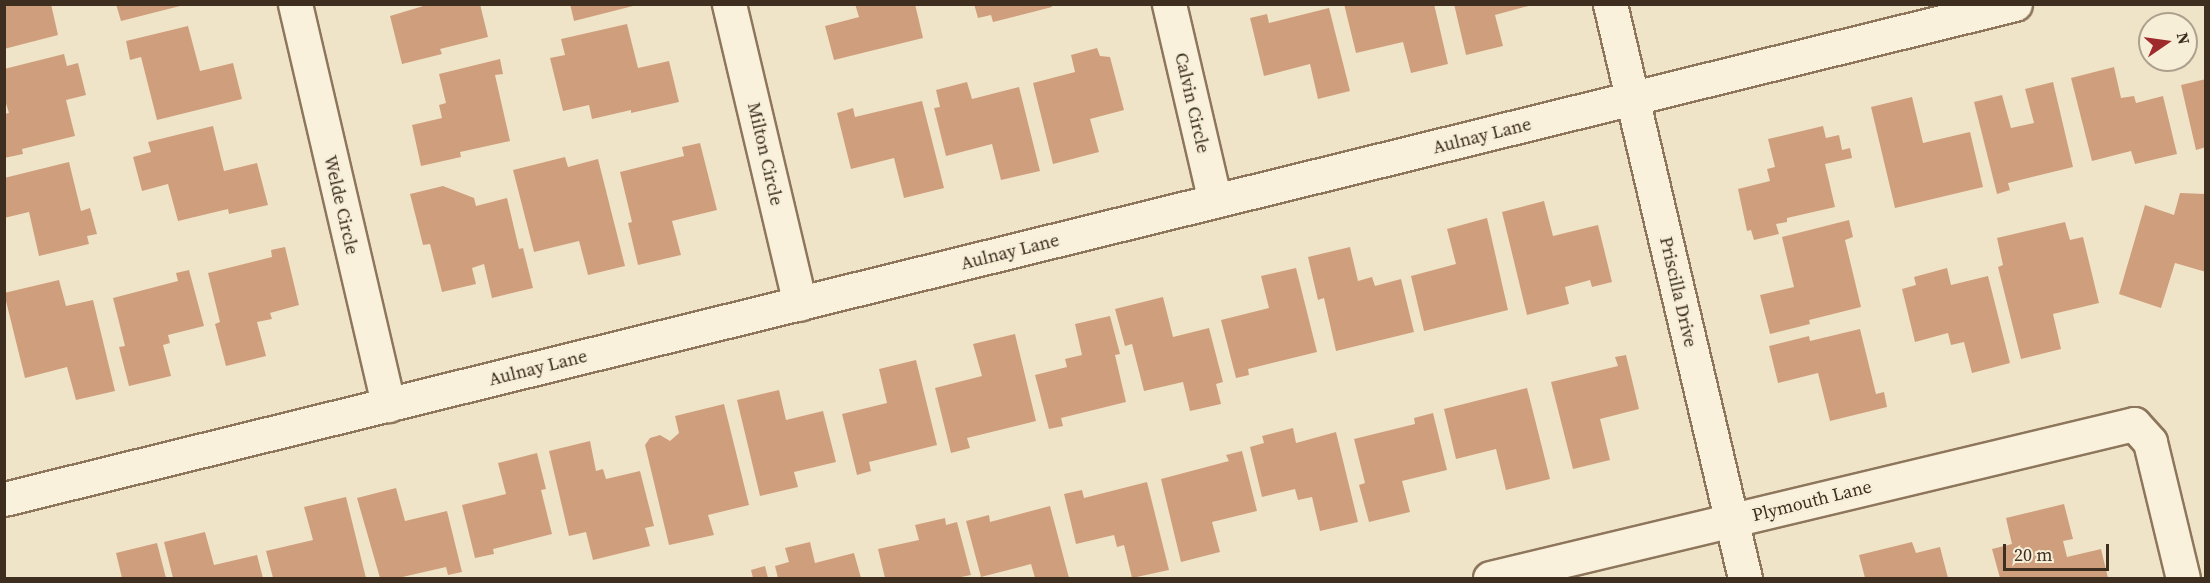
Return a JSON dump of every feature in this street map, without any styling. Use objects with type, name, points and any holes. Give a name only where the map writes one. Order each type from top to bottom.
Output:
[{"type":"street","name":"Welde Circle","points":[[295,4],[387,405]]},
{"type":"street","name":"Milton Circle","points":[[729,4],[800,304]]},
{"type":"street","name":"Calvin Circle","points":[[1169,4],[1215,201]]},
{"type":"street","name":"Priscilla Drive","points":[[1610,4],[1745,579]]},
{"type":"street","name":"Aulnay Lane","points":[[4,499],[2015,4]]},
{"type":"street","name":"Plymouth Lane","points":[[1490,579],[2134,423],[2150,442],[2183,579]]},
{"type":"building","points":[[4,4],[51,4],[58,35],[4,49]]},
{"type":"building","points":[[116,4],[184,4],[184,5],[121,21]]},
{"type":"building","points":[[430,4],[480,4],[488,37],[440,49],[442,54],[402,64],[390,16]]},
{"type":"building","points":[[570,4],[637,4],[637,5],[574,21]]},
{"type":"building","points":[[855,4],[915,4],[923,38],[834,60],[825,26],[859,17]]},
{"type":"building","points":[[974,4],[1051,4],[1052,7],[993,22],[991,15],[978,18]]},
{"type":"building","points":[[1344,4],[1434,4],[1448,64],[1411,73],[1403,42],[1356,53]]},
{"type":"building","points":[[1454,4],[1532,5],[1495,15],[1503,46],[1466,55]]},
{"type":"building","points":[[1329,8],[1350,91],[1318,99],[1310,64],[1264,76],[1250,18],[1267,14],[1269,23]]},
{"type":"building","points":[[627,24],[638,68],[669,61],[679,102],[592,119],[589,105],[563,111],[550,58],[565,55],[561,39]]},
{"type":"building","points":[[188,26],[200,71],[233,63],[242,99],[157,120],[141,57],[130,60],[126,41]]},
{"type":"building","points":[[1097,48],[1100,56],[1110,57],[1124,110],[1090,119],[1099,152],[1053,164],[1033,83],[1075,72],[1071,55]]},
{"type":"building","points":[[64,54],[67,66],[78,63],[86,95],[66,100],[75,136],[22,149],[23,154],[4,158],[4,114],[9,113],[4,97],[4,69]]},
{"type":"building","points":[[500,59],[503,74],[495,75],[510,141],[460,152],[461,157],[421,166],[412,125],[442,118],[439,105],[446,103],[439,74]]},
{"type":"building","points":[[2114,67],[2121,98],[2134,96],[2136,103],[2163,96],[2177,154],[2135,164],[2131,151],[2092,161],[2071,78]]},
{"type":"building","points":[[2206,79],[2206,147],[2196,150],[2181,85]]},
{"type":"building","points":[[967,82],[972,99],[1019,87],[1040,171],[1001,180],[992,144],[946,156],[934,108],[940,107],[936,90]]},
{"type":"building","points":[[2053,82],[2073,167],[2008,183],[2010,190],[1997,194],[1974,102],[2002,95],[2011,128],[2034,123],[2025,89]]},
{"type":"building","points":[[1912,97],[1923,143],[1970,132],[1983,187],[1895,208],[1871,107]]},
{"type":"building","points":[[922,101],[944,188],[904,198],[894,158],[851,169],[837,113],[853,108],[855,117]]},
{"type":"building","points":[[213,126],[224,171],[257,163],[268,205],[229,214],[228,209],[178,221],[168,184],[142,191],[133,157],[151,152],[148,142]]},
{"type":"building","points":[[1823,126],[1826,138],[1839,135],[1842,150],[1850,148],[1852,158],[1825,164],[1835,207],[1787,218],[1787,222],[1776,224],[1779,234],[1754,240],[1751,230],[1747,231],[1738,189],[1770,181],[1767,169],[1775,167],[1768,139]]},
{"type":"building","points":[[700,143],[717,210],[672,221],[681,255],[638,265],[628,223],[632,222],[620,172],[684,156],[682,147]]},
{"type":"building","points":[[565,157],[568,167],[598,159],[625,266],[588,275],[579,241],[534,252],[513,170]]},
{"type":"building","points":[[69,162],[81,211],[90,208],[97,234],[87,236],[89,244],[39,256],[29,212],[4,218],[4,178]]},
{"type":"building","points":[[443,186],[474,198],[476,206],[507,198],[519,249],[523,248],[533,288],[492,298],[484,264],[472,268],[476,284],[442,292],[430,244],[423,245],[410,194]]},
{"type":"building","points":[[2180,193],[2206,194],[2206,272],[2175,263],[2161,308],[2119,294],[2145,205],[2174,215]]},
{"type":"building","points":[[1544,201],[1553,236],[1598,225],[1612,282],[1592,287],[1590,280],[1565,287],[1569,304],[1527,315],[1502,212]]},
{"type":"building","points":[[1487,218],[1508,310],[1424,331],[1411,276],[1456,264],[1447,229]]},
{"type":"building","points":[[1849,220],[1853,237],[1845,240],[1861,307],[1809,320],[1810,324],[1770,334],[1760,295],[1794,287],[1782,237]]},
{"type":"building","points":[[2065,222],[2070,240],[2083,237],[2099,303],[2053,314],[2061,349],[2021,359],[1998,267],[2003,265],[1997,238]]},
{"type":"building","points":[[285,247],[299,305],[270,313],[272,319],[257,322],[266,356],[226,366],[215,324],[220,322],[208,273],[272,257],[271,250]]},
{"type":"building","points":[[1350,247],[1358,281],[1372,277],[1375,286],[1401,279],[1414,332],[1336,351],[1324,298],[1318,300],[1308,257]]},
{"type":"building","points":[[1296,268],[1317,352],[1248,369],[1249,375],[1236,378],[1221,320],[1269,308],[1261,276]]},
{"type":"building","points":[[1947,268],[1951,285],[1988,276],[2010,363],[1972,373],[1964,342],[1951,345],[1948,333],[1915,342],[1902,289],[1916,285],[1914,277]]},
{"type":"building","points":[[189,270],[204,326],[168,335],[170,343],[163,345],[171,376],[129,386],[119,347],[125,346],[113,298],[178,281],[176,273]]},
{"type":"building","points":[[59,280],[66,306],[93,300],[115,391],[76,400],[67,367],[25,378],[4,293]]},
{"type":"building","points":[[1163,297],[1173,337],[1209,328],[1223,382],[1216,384],[1221,404],[1190,411],[1183,382],[1144,391],[1132,344],[1125,346],[1115,309]]},
{"type":"building","points":[[1110,316],[1120,354],[1115,355],[1126,402],[1061,418],[1063,426],[1049,429],[1035,375],[1067,367],[1065,359],[1082,355],[1075,324]]},
{"type":"building","points":[[1860,329],[1876,394],[1884,392],[1887,407],[1830,421],[1818,373],[1778,383],[1769,346],[1809,336],[1810,341]]},
{"type":"building","points":[[1015,334],[1036,421],[967,438],[970,448],[951,453],[935,388],[982,376],[973,344]]},
{"type":"building","points":[[1626,355],[1639,409],[1600,419],[1610,460],[1573,469],[1551,382],[1618,366],[1615,357]]},
{"type":"building","points":[[916,360],[937,445],[869,462],[871,471],[857,475],[842,414],[887,403],[879,369]]},
{"type":"building","points":[[1527,388],[1550,479],[1506,490],[1496,449],[1456,459],[1444,409]]},
{"type":"building","points":[[779,390],[786,420],[823,411],[836,462],[794,472],[798,487],[760,496],[737,400]]},
{"type":"building","points":[[724,404],[749,505],[708,515],[714,535],[669,545],[645,445],[650,438],[660,435],[670,441],[679,433],[675,416]]},
{"type":"building","points":[[1433,413],[1447,470],[1402,481],[1410,512],[1369,522],[1359,485],[1365,483],[1354,439],[1415,424],[1414,418]]},
{"type":"building","points":[[1293,428],[1296,443],[1336,432],[1358,522],[1320,531],[1312,497],[1298,500],[1295,489],[1262,497],[1250,447],[1264,443],[1262,436]]},
{"type":"building","points":[[590,441],[596,471],[603,469],[606,479],[640,471],[654,526],[645,528],[650,546],[593,560],[586,532],[569,536],[549,451]]},
{"type":"building","points":[[1242,451],[1257,511],[1212,522],[1220,552],[1181,562],[1161,479],[1229,461],[1226,455]]},
{"type":"building","points":[[537,453],[546,489],[541,490],[552,534],[493,549],[494,554],[475,558],[462,505],[506,494],[498,463]]},
{"type":"building","points":[[1147,482],[1169,570],[1132,578],[1124,545],[1117,547],[1114,535],[1076,544],[1064,494],[1082,490],[1084,498]]},
{"type":"building","points":[[396,488],[405,521],[447,511],[462,572],[448,575],[446,567],[398,578],[380,578],[357,498]]},
{"type":"building","points":[[346,497],[366,578],[273,578],[266,551],[313,540],[304,507]]},
{"type":"building","points":[[2064,504],[2073,539],[2063,541],[2067,557],[2101,549],[2108,578],[2000,578],[1992,549],[2012,544],[2006,518]]},
{"type":"building","points":[[1050,506],[1069,578],[1035,578],[1031,564],[981,577],[966,521],[989,515],[990,522]]},
{"type":"building","points":[[945,518],[946,525],[957,522],[971,575],[956,578],[885,578],[878,549],[919,540],[915,525]]},
{"type":"building","points":[[205,532],[214,565],[257,555],[263,578],[173,578],[164,542]]},
{"type":"building","points":[[810,542],[815,563],[854,553],[861,578],[778,578],[775,566],[789,562],[785,548]]},
{"type":"building","points":[[1912,542],[1916,553],[1940,547],[1948,578],[1865,578],[1859,555]]},
{"type":"building","points":[[157,543],[166,578],[122,578],[116,553]]},
{"type":"building","points":[[765,566],[768,578],[753,578],[751,570]]}]
